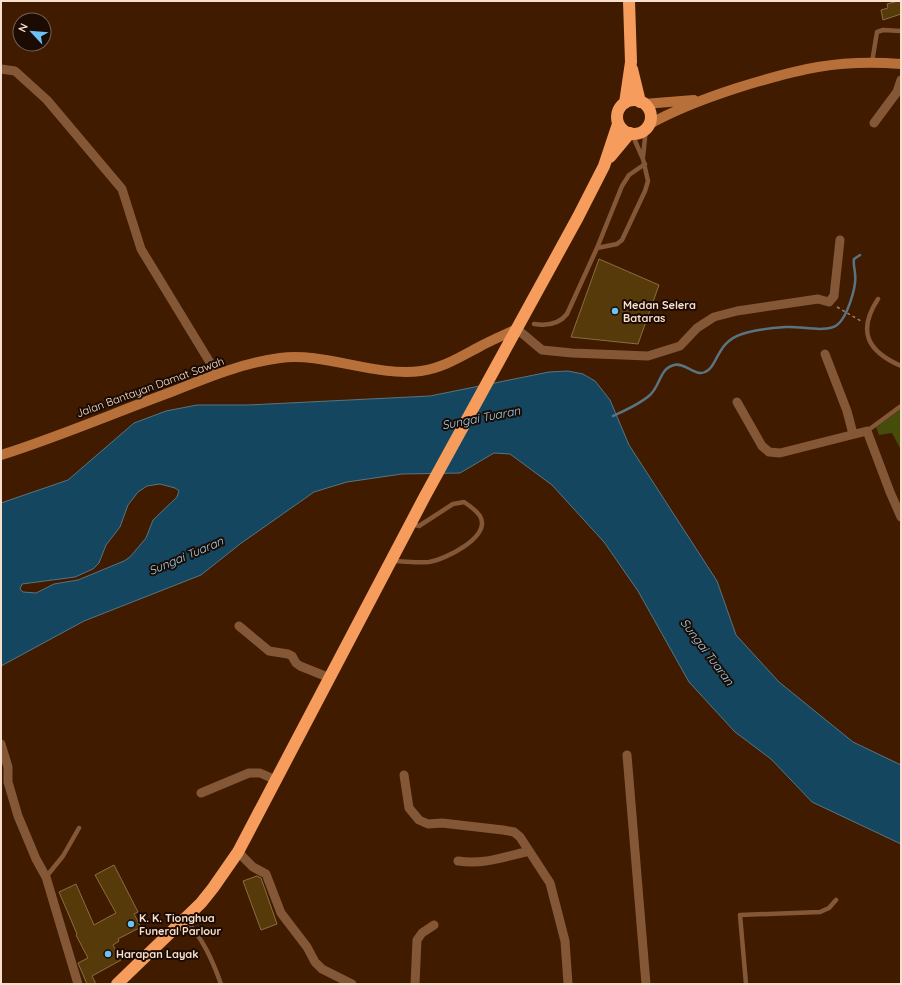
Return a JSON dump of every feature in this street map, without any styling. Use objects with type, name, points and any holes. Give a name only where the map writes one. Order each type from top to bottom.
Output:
[{"type":"highway","points":[[625,103],[631,62],[629,1]]},
{"type":"highway","points":[[618,124],[625,131],[631,134],[637,133],[647,127],[650,116],[642,103],[631,62]]},
{"type":"highway","points":[[117,984],[186,919],[213,888],[238,852],[425,496],[557,257],[604,166],[618,124],[618,112],[625,103],[632,100],[642,103]]},
{"type":"highway","points":[[604,166],[631,134]]},
{"type":"street","points":[[647,127],[663,117],[704,99],[795,71],[839,63],[872,62],[901,64]]},
{"type":"street","points":[[1,69],[15,71],[46,100],[122,189],[141,249],[217,374]]},
{"type":"street","points":[[874,123],[897,92],[901,80]]},
{"type":"street","points":[[642,103],[704,99]]},
{"type":"street","points":[[517,329],[542,350],[572,353],[648,356],[680,346],[697,328],[714,317],[818,299],[829,302],[834,296],[840,240]]},
{"type":"street","name":"Jalan Bantayan Damat Sawah","points":[[1,455],[217,374],[281,358],[303,358],[380,370],[402,372],[421,371],[438,368],[452,362],[517,329]]},
{"type":"street","points":[[825,354],[847,411],[853,434]]},
{"type":"street","points":[[737,402],[762,446],[769,452],[780,453],[867,430],[901,517]]},
{"type":"street","points":[[239,626],[269,651],[288,654],[292,656],[296,663],[300,666],[330,678]]},
{"type":"street","points":[[1,744],[8,768],[8,782],[18,816],[46,877],[78,984]]},
{"type":"street","points":[[627,755],[646,984]]},
{"type":"street","points":[[201,793],[249,773],[260,773],[276,780]]},
{"type":"street","points":[[404,775],[410,808],[419,820],[428,824],[442,823],[514,832],[520,837],[545,873],[552,890],[565,942],[568,984]]},
{"type":"street","points":[[458,861],[474,863],[483,862],[529,851]]},
{"type":"street","points":[[238,852],[253,867],[266,874],[281,913],[307,947],[315,962],[322,969],[352,984]]},
{"type":"street","points":[[415,984],[417,940],[422,933],[434,925]]},
{"type":"lane","points":[[872,62],[877,32],[883,30],[901,32]]},
{"type":"lane","points":[[597,248],[617,244],[622,240],[647,186],[644,161],[647,127]]},
{"type":"lane","points":[[631,134],[644,161]]},
{"type":"lane","points":[[534,324],[542,325],[563,319],[597,248],[622,186],[629,175],[644,161]]},
{"type":"lane","points":[[878,299],[870,311],[866,324],[868,341],[878,353],[901,366]]},
{"type":"lane","points":[[867,430],[901,406]]},
{"type":"lane","points":[[392,561],[429,562],[457,552],[475,539],[482,526],[481,518],[475,510],[464,502],[453,504],[419,526],[411,523]]},
{"type":"lane","points":[[46,877],[63,856],[79,828]]},
{"type":"lane","points":[[746,984],[740,915],[820,912],[829,908],[836,900]]},
{"type":"lane","points":[[186,919],[200,936],[212,957],[221,984]]},
{"type":"path","points":[[829,302],[866,324]]},
{"type":"green space","points":[[901,409],[901,450],[892,433],[879,435],[876,427]]},
{"type":"water","name":"Sungai Tuaran","points":[[568,371],[583,374],[595,381],[610,400],[629,445],[717,581],[736,635],[779,682],[853,742],[901,765],[901,844],[812,802],[771,759],[735,732],[689,682],[638,591],[604,542],[552,485],[510,454],[494,453],[460,473],[402,474],[347,482],[314,492],[240,544],[201,575],[84,621],[1,666],[1,503],[68,480],[134,423],[166,411],[197,405],[248,405],[430,396],[549,372]],"holes":[[[160,484],[175,488],[179,491],[177,497],[153,520],[146,538],[130,557],[124,561],[78,580],[54,584],[36,593],[23,592],[20,589],[22,584],[75,577],[93,569],[99,563],[106,545],[120,527],[128,505],[138,492],[147,486]]]},
{"type":"building","points":[[901,1],[901,14],[883,20],[881,10],[888,8],[887,4]]},
{"type":"building","name":"Medan Selera Bataras","points":[[599,259],[659,285],[638,344],[571,337]]},
{"type":"building","points":[[114,865],[138,912],[134,914],[141,927],[118,939],[119,941],[113,945],[121,960],[92,976],[96,984],[87,984],[78,963],[88,958],[76,935],[77,934],[59,892],[76,884],[94,925],[116,913],[95,875]]},
{"type":"building","points":[[257,876],[261,878],[277,924],[261,930],[243,881]]},
{"type":"waterway","points":[[613,416],[637,404],[650,395],[654,391],[665,370],[669,367],[678,365],[697,373],[705,372],[713,365],[722,348],[733,338],[742,334],[770,328],[793,327],[827,329],[837,325],[848,309],[853,294],[855,279],[854,259],[860,255]]},
{"type":"place","name":"Medan Selera Bataras","points":[[615,311]]},
{"type":"place","name":"K. K. Tionghua Funeral Parlour","points":[[131,924]]},
{"type":"place","name":"Harapan Layak","points":[[108,954]]}]
